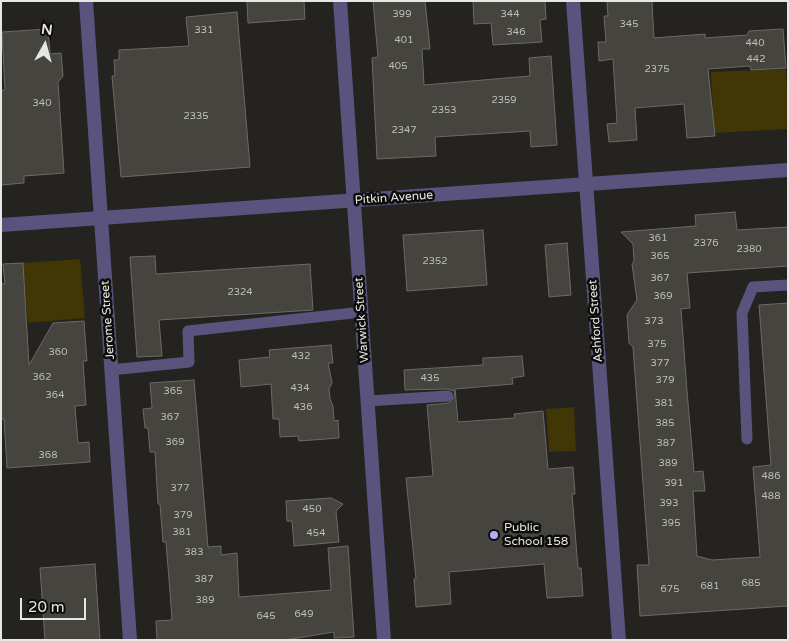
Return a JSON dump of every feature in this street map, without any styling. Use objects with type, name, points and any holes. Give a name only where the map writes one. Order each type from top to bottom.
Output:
[{"type":"street","name":"Jerome Street","points":[[86,1],[130,640]]},
{"type":"street","name":"Warwick Street","points":[[340,1],[384,640]]},
{"type":"street","name":"Ashford Street","points":[[573,1],[619,640]]},
{"type":"street","name":"Pitkin Avenue","points":[[1,225],[788,170]]},
{"type":"lane","points":[[747,439],[742,313],[753,287],[788,285]]},
{"type":"lane","points":[[111,370],[189,362],[188,332],[362,312]]},
{"type":"lane","points":[[368,401],[448,396]]},
{"type":"shaded area","points":[[786,69],[788,129],[714,133],[711,72]]},
{"type":"shaded area","points":[[80,259],[85,318],[28,323],[23,263]]},
{"type":"shaded area","points":[[574,407],[576,451],[549,452],[546,409]]},
{"type":"building","points":[[247,1],[304,1],[305,19],[248,23]]},
{"type":"building","points":[[373,1],[425,1],[430,49],[422,49],[424,85],[530,76],[529,58],[551,56],[557,145],[531,147],[530,131],[435,137],[436,156],[377,159],[372,58],[378,57]]},
{"type":"building","points":[[473,1],[545,1],[546,19],[540,20],[542,42],[493,45],[491,23],[474,24]]},
{"type":"building","points":[[607,1],[652,1],[654,38],[705,34],[705,38],[747,35],[749,31],[783,29],[786,68],[751,70],[750,66],[708,69],[715,136],[687,138],[684,104],[635,108],[637,140],[609,142],[607,124],[617,123],[613,59],[599,61],[598,42],[606,42],[604,16],[608,16]]},
{"type":"building","points":[[237,12],[250,167],[121,177],[112,76],[115,76],[114,60],[119,60],[119,50],[189,46],[186,17]]},
{"type":"building","points":[[48,29],[50,54],[61,53],[63,76],[58,82],[64,173],[24,176],[24,183],[1,185],[1,90],[5,90],[2,32]]},
{"type":"building","points":[[735,212],[737,230],[788,227],[788,266],[687,273],[690,308],[681,309],[687,391],[694,472],[703,471],[705,491],[693,491],[697,556],[712,560],[760,557],[753,467],[771,465],[759,305],[788,303],[788,606],[640,616],[637,565],[649,565],[633,347],[629,343],[627,315],[637,300],[632,264],[634,261],[633,244],[621,232],[696,226],[695,215]]},
{"type":"building","points":[[483,230],[487,285],[407,291],[403,235]]},
{"type":"building","points":[[567,243],[571,295],[549,297],[545,245]]},
{"type":"building","points":[[155,256],[156,274],[310,264],[313,310],[159,320],[162,356],[137,357],[130,257]]},
{"type":"building","points":[[23,263],[29,365],[53,323],[84,321],[87,361],[83,361],[86,405],[75,406],[78,443],[89,442],[90,462],[7,468],[4,419],[1,419],[1,284],[5,284],[3,264]]},
{"type":"building","points":[[331,345],[333,363],[328,363],[332,383],[329,389],[334,421],[338,420],[339,438],[299,441],[298,436],[280,437],[279,419],[273,419],[271,384],[241,387],[239,360],[270,357],[269,350]]},
{"type":"building","name":"Public School 158","points":[[522,356],[524,376],[512,378],[513,384],[455,389],[458,422],[515,418],[514,414],[543,411],[548,469],[573,467],[575,494],[572,494],[578,568],[581,568],[583,596],[547,598],[544,564],[449,572],[451,604],[416,607],[414,579],[416,579],[406,478],[433,476],[427,405],[449,403],[455,396],[454,391],[448,389],[405,390],[404,370],[483,365],[483,358]]},
{"type":"building","points":[[194,380],[208,547],[221,546],[221,555],[237,553],[239,597],[331,590],[328,548],[348,546],[354,637],[334,638],[334,632],[285,640],[157,640],[156,621],[172,620],[166,542],[163,542],[160,504],[158,504],[155,452],[150,452],[148,428],[145,428],[143,409],[152,408],[150,383]]},
{"type":"building","points":[[331,498],[343,504],[336,511],[339,542],[294,546],[292,521],[287,521],[286,501]]},
{"type":"building","points":[[95,564],[100,640],[45,640],[40,568]]},
{"type":"place","name":"Public School 158","points":[[494,535]]}]
